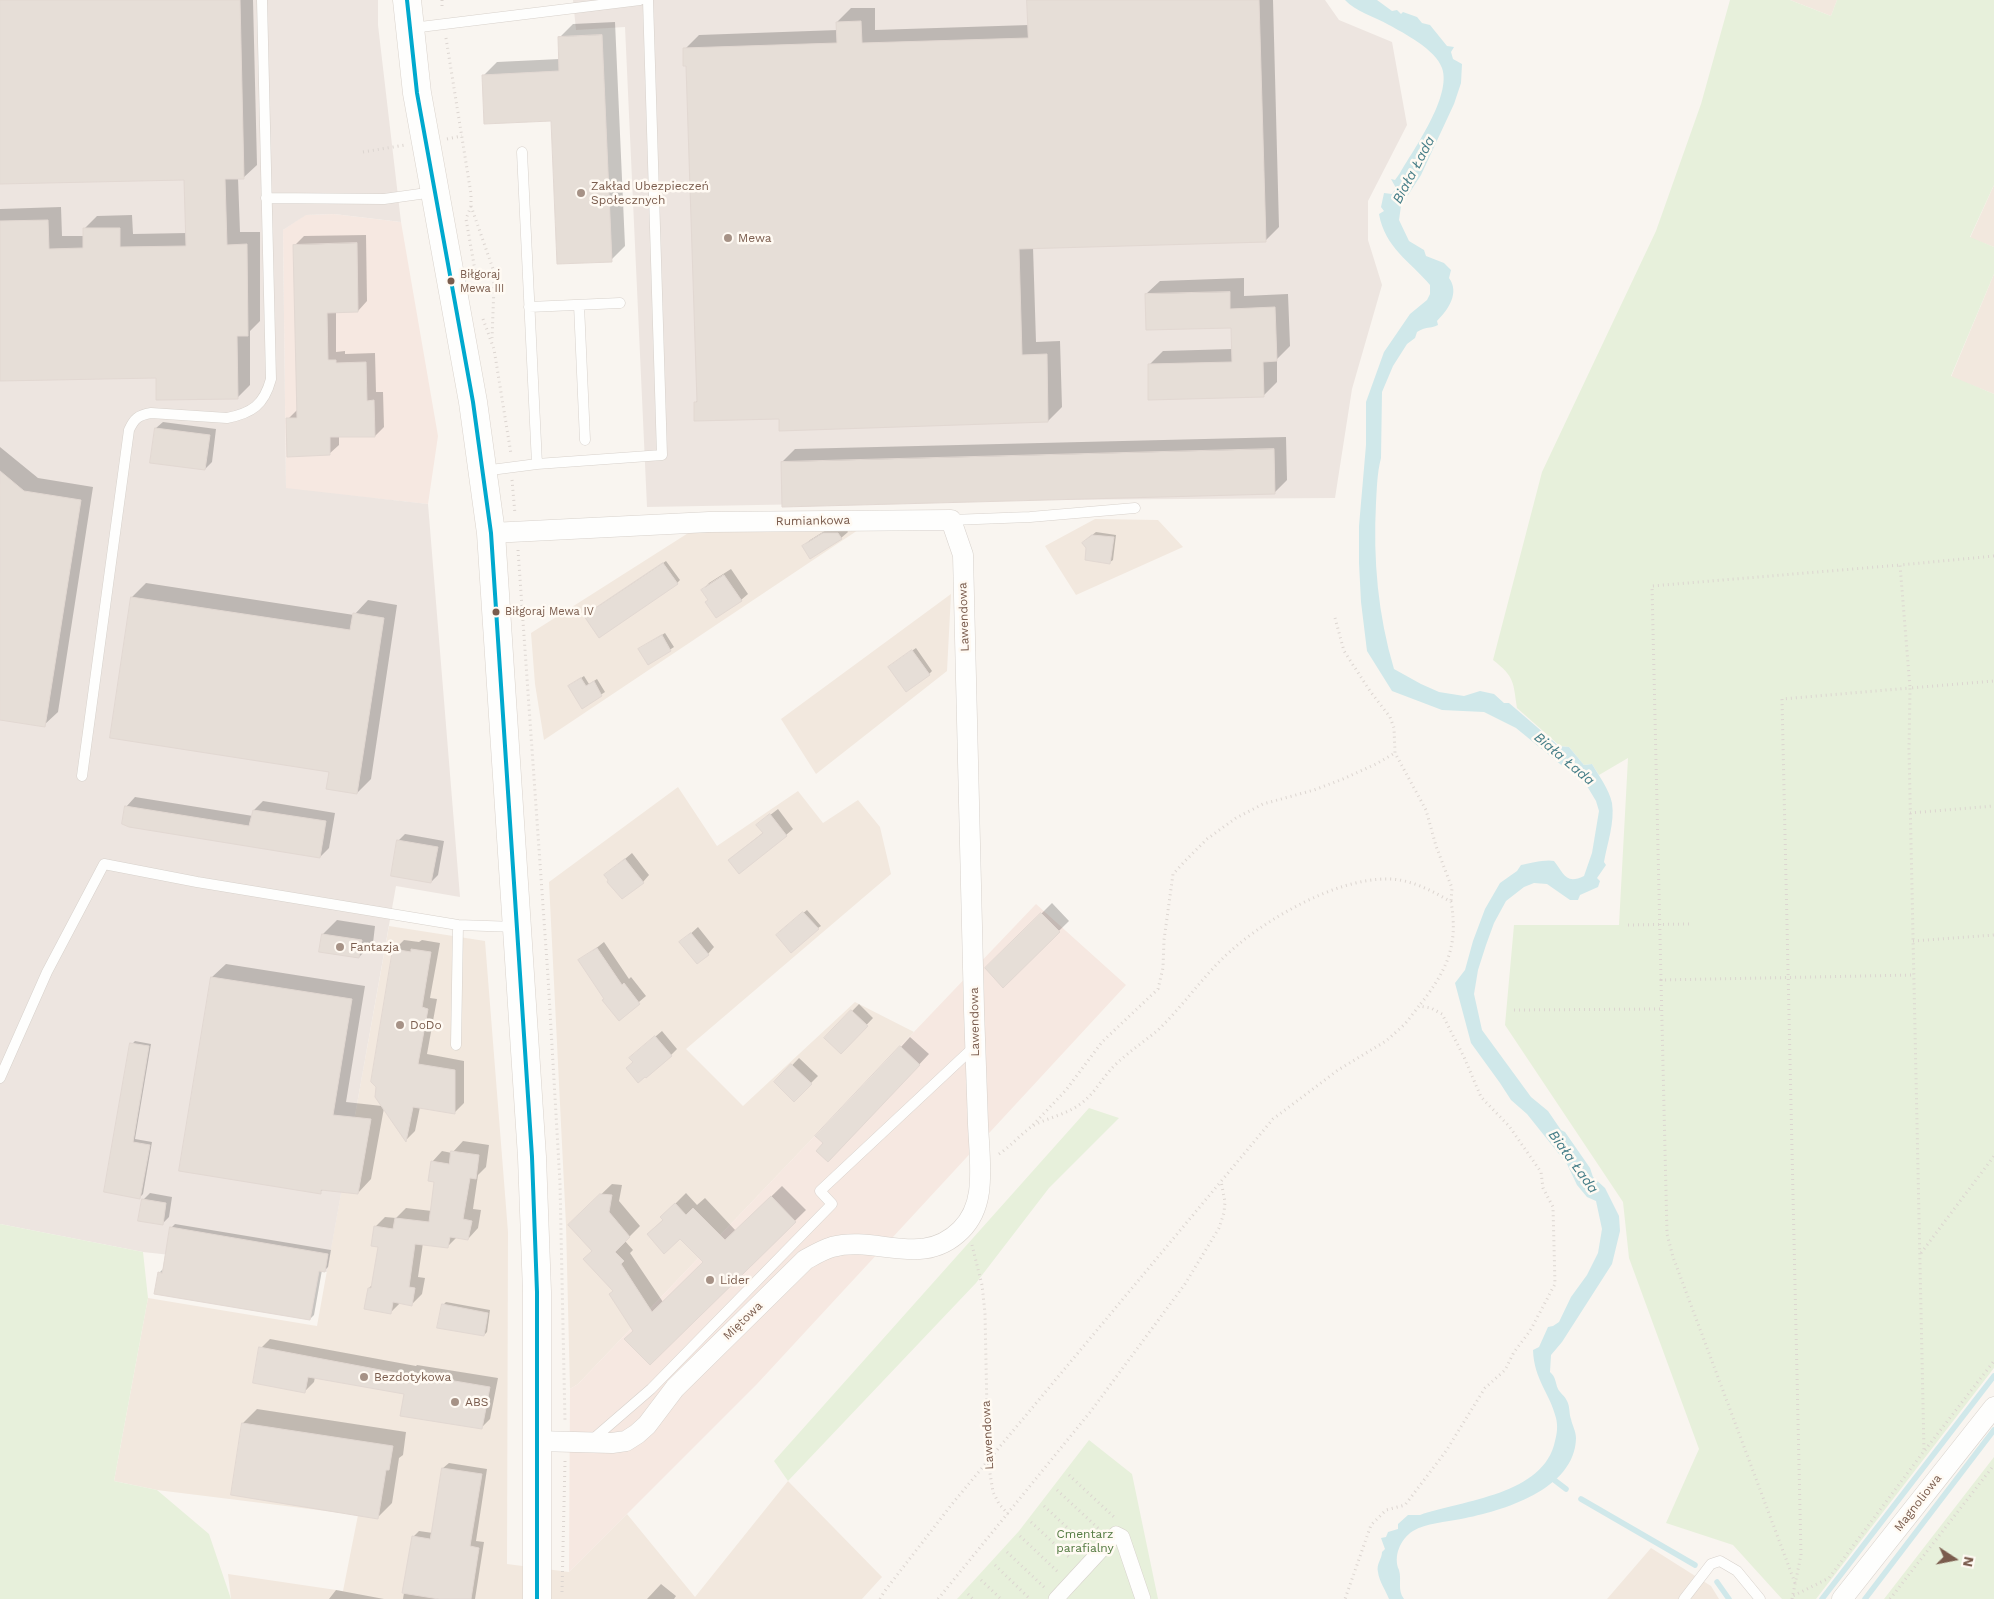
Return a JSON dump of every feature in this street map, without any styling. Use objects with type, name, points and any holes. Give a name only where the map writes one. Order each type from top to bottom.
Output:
[{"type":"main road","points":[[406,0],[417,93],[473,402],[491,533],[537,1248],[537,1599]]},
{"type":"street","name":"Rumiankowa","points":[[491,533],[709,522],[951,520]]},
{"type":"street","name":"Lawendowa","points":[[951,520],[962,555],[975,1046],[980,1161],[978,1201],[965,1226]]},
{"type":"street","name":"Miętowa","points":[[537,1441],[612,1443],[626,1441],[637,1434],[647,1425],[675,1388],[805,1260],[819,1252],[843,1245],[926,1249],[948,1241],[965,1226]]},
{"type":"street","name":"Magnoliowa","points":[[1842,1599],[1994,1407]]},
{"type":"street","points":[[1056,1599],[1115,1537],[1125,1544],[1143,1599]]},
{"type":"lane","points":[[82,776],[129,430],[133,420],[141,414],[151,413],[227,418],[238,416],[259,404],[268,391],[271,379],[262,0]]},
{"type":"lane","points":[[409,29],[640,0]]},
{"type":"lane","points":[[483,470],[662,455],[648,0]]},
{"type":"lane","points":[[522,152],[537,464]]},
{"type":"lane","points":[[266,198],[384,199],[434,192]]},
{"type":"lane","points":[[529,307],[620,303]]},
{"type":"lane","points":[[579,305],[585,440]]},
{"type":"lane","name":"Rumiankowa","points":[[951,520],[1030,517],[1135,508]]},
{"type":"lane","points":[[0,1078],[47,972],[104,864],[197,882],[458,925],[517,927]]},
{"type":"lane","points":[[456,1045],[458,925]]},
{"type":"lane","points":[[589,1443],[651,1389],[832,1204],[820,1192],[975,1046]]},
{"type":"lane","points":[[1684,1599],[1711,1564],[1720,1561],[1737,1571],[1760,1599]]},
{"type":"path","points":[[442,0],[442,13]]},
{"type":"path","points":[[446,37],[471,194],[471,206],[493,269],[492,338],[511,454]]},
{"type":"path","points":[[363,152],[410,144]]},
{"type":"path","points":[[471,206],[466,219],[477,282]]},
{"type":"path","points":[[483,318],[492,338]]},
{"type":"path","points":[[1796,1584],[1673,1256],[1667,1234],[1652,586],[1994,556]]},
{"type":"path","points":[[1900,565],[1910,688],[1910,813],[1924,1451]]},
{"type":"path","points":[[880,1599],[895,1577],[988,1460],[1273,1119],[1338,1070],[1386,1041],[1405,1024],[1437,982],[1454,941],[1455,923],[1451,902],[1452,888],[1436,846],[1426,810],[1395,753],[1394,728],[1390,717],[1370,691],[1344,651],[1335,618]]},
{"type":"path","points":[[1792,1597],[1801,1555],[1782,699],[1994,681]]},
{"type":"path","points":[[980,1161],[996,1156],[1031,1127],[1066,1090],[1102,1042],[1158,989],[1163,968],[1164,940],[1173,874],[1207,839],[1236,818],[1263,804],[1314,790],[1343,779],[1395,753]]},
{"type":"path","points":[[1910,813],[1994,806]]},
{"type":"path","points":[[1031,1127],[1079,1105],[1131,1050],[1158,1030],[1223,958],[1248,935],[1296,906],[1346,886],[1364,881],[1388,879],[1405,881],[1451,902]]},
{"type":"path","points":[[1628,925],[1660,926],[1690,924]]},
{"type":"path","points":[[1913,941],[1994,935]]},
{"type":"path","points":[[1662,980],[1914,976]]},
{"type":"path","points":[[1345,1599],[1372,1525],[1386,1510],[1405,1505],[1446,1451],[1486,1388],[1505,1370],[1514,1352],[1530,1331],[1555,1284],[1553,1207],[1543,1188],[1541,1172],[1509,1126],[1481,1097],[1464,1057],[1442,1014],[1432,1008],[1419,1006]]},
{"type":"path","points":[[1514,1010],[1662,1009]]},
{"type":"path","points":[[1920,1254],[1994,1156]]},
{"type":"path","points":[[938,1599],[1091,1411],[1185,1284],[1219,1228],[1225,1202],[1221,1180]]},
{"type":"path","name":"Lawendowa","points":[[965,1226],[980,1273],[984,1297],[988,1460],[993,1492],[999,1504],[1008,1514]]},
{"type":"path","points":[[1792,1597],[1829,1578],[1994,1361]]},
{"type":"path","points":[[1890,1599],[1994,1465]]},
{"type":"path","points":[[1069,1475],[1114,1517],[1115,1537]]},
{"type":"path","points":[[1057,1490],[1115,1537]]},
{"type":"path","points":[[1044,1506],[1097,1555]]},
{"type":"path","points":[[1032,1522],[1084,1570]]},
{"type":"path","points":[[1020,1536],[1070,1584]]},
{"type":"path","points":[[1007,1552],[1056,1599]]},
{"type":"path","points":[[995,1565],[1030,1599]]},
{"type":"path","points":[[981,1580],[1001,1599]]},
{"type":"path","points":[[968,1594],[973,1599]]},
{"type":"shaded area","points":[[0,0],[378,0],[378,25],[401,222],[334,214],[306,215],[283,230],[286,488],[428,504],[460,897],[396,886],[327,1272],[143,1252],[0,1224]]},
{"type":"shaded area","points":[[573,0],[1325,0],[1339,20],[1392,42],[1407,125],[1368,201],[1368,240],[1382,285],[1352,389],[1335,498],[1033,500],[647,507],[625,27],[576,30]]},
{"type":"shaded area","points":[[1790,0],[1837,0],[1831,16]]},
{"type":"shaded area","points":[[1994,185],[1994,247],[1970,238]]},
{"type":"shaded area","points":[[334,214],[401,222],[438,436],[428,504],[286,489],[283,230],[305,215]]},
{"type":"shaded area","points":[[1994,274],[1994,394],[1951,377]]},
{"type":"shaded area","points":[[1095,519],[1158,520],[1183,547],[1076,595],[1045,546]]},
{"type":"shaded area","points":[[864,526],[544,740],[535,684],[531,633],[693,530]]},
{"type":"shaded area","points":[[951,594],[947,671],[816,774],[781,719]]},
{"type":"shaded area","points":[[678,787],[717,846],[798,791],[823,823],[858,800],[880,827],[891,874],[686,1049],[743,1106],[855,1002],[914,1032],[578,1384],[570,1389],[566,1225],[549,882]]},
{"type":"shaded area","points":[[1036,904],[1126,985],[757,1384],[569,1572],[570,1389],[578,1384]]},
{"type":"shaded area","points":[[389,926],[485,941],[508,1232],[507,1564],[569,1572],[627,1514],[695,1597],[788,1481],[882,1577],[862,1599],[231,1599],[228,1574],[343,1591],[358,1515],[157,1490],[114,1481],[148,1298],[317,1326]]},
{"type":"shaded area","points":[[1651,1548],[1711,1586],[1719,1599],[1607,1599]]},
{"type":"green space","points":[[1730,0],[1790,0],[1831,16],[1837,0],[1994,0],[1994,185],[1970,237],[1994,247],[1994,274],[1951,376],[1994,394],[1994,1368],[1816,1599],[1782,1599],[1733,1545],[1666,1523],[1699,1449],[1629,1258],[1623,1202],[1505,1025],[1514,925],[1619,925],[1628,758],[1599,775],[1592,764],[1584,765],[1569,747],[1560,746],[1517,708],[1512,681],[1505,671],[1493,660],[1542,472],[1656,231],[1701,104]]},
{"type":"green space","points":[[1089,1108],[1119,1118],[1049,1188],[976,1283],[788,1481],[774,1461]]},
{"type":"green space","points":[[0,1224],[143,1252],[148,1298],[114,1481],[157,1490],[209,1534],[231,1599],[0,1599]]},
{"type":"green space","name":"Cmentarz parafialny","points":[[1089,1440],[1132,1474],[1158,1599],[957,1599],[1019,1531]]},
{"type":"green space","points":[[1994,1457],[1994,1599],[1884,1599]]},
{"type":"water","name":"Biała Łada","points":[[1345,0],[1377,0],[1392,11],[1397,10],[1401,14],[1403,12],[1417,17],[1422,23],[1430,25],[1447,46],[1454,47],[1451,52],[1453,59],[1462,64],[1461,83],[1454,104],[1421,175],[1401,206],[1399,220],[1409,241],[1424,250],[1426,256],[1444,263],[1451,270],[1449,278],[1452,284],[1453,295],[1449,307],[1437,321],[1438,325],[1417,332],[1415,338],[1407,344],[1393,366],[1382,392],[1381,458],[1377,480],[1375,545],[1380,608],[1394,669],[1439,692],[1464,696],[1480,691],[1494,694],[1504,703],[1509,703],[1559,746],[1569,747],[1584,765],[1592,764],[1609,793],[1613,810],[1612,825],[1604,862],[1606,865],[1597,878],[1600,881],[1598,887],[1580,895],[1578,900],[1570,900],[1547,884],[1534,883],[1524,887],[1506,901],[1494,923],[1486,945],[1478,970],[1474,994],[1482,1030],[1531,1097],[1548,1111],[1561,1130],[1565,1132],[1590,1168],[1593,1177],[1605,1188],[1619,1216],[1620,1231],[1612,1264],[1562,1342],[1551,1355],[1550,1372],[1558,1389],[1568,1403],[1575,1433],[1576,1438],[1572,1456],[1563,1471],[1550,1484],[1534,1495],[1496,1510],[1461,1519],[1430,1524],[1408,1534],[1401,1543],[1397,1554],[1400,1589],[1404,1599],[1389,1599],[1380,1579],[1378,1566],[1382,1552],[1385,1549],[1381,1538],[1386,1537],[1388,1532],[1398,1529],[1398,1524],[1408,1515],[1420,1515],[1479,1499],[1500,1493],[1519,1484],[1535,1473],[1548,1459],[1556,1438],[1556,1418],[1536,1370],[1533,1350],[1539,1347],[1548,1327],[1559,1322],[1571,1297],[1587,1275],[1598,1253],[1602,1229],[1596,1201],[1587,1197],[1577,1185],[1567,1164],[1527,1114],[1511,1100],[1471,1043],[1455,983],[1465,970],[1485,909],[1500,883],[1517,871],[1521,865],[1554,861],[1569,878],[1573,879],[1584,876],[1592,853],[1599,811],[1596,801],[1587,786],[1516,728],[1484,712],[1442,710],[1392,691],[1367,651],[1361,602],[1359,563],[1359,526],[1366,445],[1366,402],[1384,352],[1410,314],[1427,300],[1430,294],[1430,285],[1392,245],[1382,226],[1379,214],[1384,211],[1381,207],[1384,193],[1392,194],[1396,188],[1391,179],[1395,180],[1400,173],[1430,122],[1442,93],[1444,80],[1439,61],[1427,49]]},
{"type":"building","points":[[0,0],[240,0],[244,179],[225,179],[227,245],[247,244],[248,336],[237,336],[238,399],[156,400],[156,378],[0,381],[0,221],[48,220],[49,249],[83,248],[83,228],[120,228],[120,247],[186,246],[184,180],[0,184]]},
{"type":"building","name":"Mewa","points":[[1027,0],[1259,0],[1266,242],[1019,249],[1022,355],[1047,354],[1048,422],[779,431],[779,419],[694,421],[694,402],[697,402],[686,66],[683,66],[683,48],[837,43],[836,22],[861,21],[862,43],[1028,38]]},
{"type":"building","name":"Zakład Ubezpieczeń Społecznych","points":[[602,35],[612,262],[557,264],[551,121],[484,124],[482,75],[559,71],[558,37]]},
{"type":"building","points":[[357,243],[358,312],[327,313],[328,360],[336,360],[336,363],[366,362],[367,401],[374,400],[375,437],[330,437],[330,455],[287,457],[286,418],[297,418],[293,245]]},
{"type":"building","points":[[1230,292],[1230,309],[1275,307],[1277,361],[1263,362],[1264,397],[1148,400],[1148,364],[1232,362],[1231,328],[1146,330],[1145,294]]},
{"type":"building","points":[[155,428],[210,435],[205,470],[150,463]]},
{"type":"building","points":[[1274,449],[1275,494],[782,507],[781,462]]},
{"type":"building","points":[[0,471],[24,491],[81,500],[45,727],[0,720]]},
{"type":"building","points":[[823,533],[838,533],[842,539],[810,559],[802,546]]},
{"type":"building","points":[[1092,535],[1114,537],[1110,564],[1085,560],[1086,548],[1082,543]]},
{"type":"building","points":[[663,563],[678,584],[599,638],[584,616]]},
{"type":"building","points":[[724,575],[742,601],[716,618],[705,602],[708,600],[701,590]]},
{"type":"building","points":[[131,597],[350,630],[353,613],[384,618],[357,794],[326,789],[329,772],[110,738]]},
{"type":"building","points":[[662,635],[671,651],[648,665],[638,649]]},
{"type":"building","points":[[912,650],[930,675],[906,692],[888,667]]},
{"type":"building","points":[[581,678],[586,686],[594,681],[602,696],[582,709],[568,686]]},
{"type":"building","points":[[125,806],[249,826],[253,810],[326,821],[320,858],[129,827],[122,824]]},
{"type":"building","points":[[770,814],[787,836],[739,874],[728,860],[763,833],[756,825]]},
{"type":"building","points":[[397,840],[438,847],[431,883],[391,876]]},
{"type":"building","points":[[625,859],[644,883],[622,899],[607,882],[608,880],[604,875]]},
{"type":"building","points":[[803,912],[819,929],[791,953],[776,935]]},
{"type":"building","points":[[1041,913],[1060,932],[1003,988],[985,968]]},
{"type":"building","points":[[691,933],[709,955],[697,964],[679,942]]},
{"type":"building","name":"Fantazja","points":[[322,934],[362,940],[359,958],[319,952]]},
{"type":"building","points":[[597,948],[622,985],[624,983],[640,1004],[619,1021],[602,1000],[604,999],[578,960]]},
{"type":"building","points":[[393,949],[411,952],[411,949],[431,952],[422,1007],[428,1009],[418,1064],[455,1070],[455,1114],[413,1107],[406,1142],[375,1097],[376,1087],[371,1082]]},
{"type":"building","points":[[211,977],[352,999],[333,1115],[371,1119],[358,1194],[321,1190],[321,1194],[179,1171]]},
{"type":"building","points":[[851,1010],[868,1026],[841,1054],[824,1038]]},
{"type":"building","points":[[655,1036],[672,1056],[638,1083],[626,1068],[633,1062],[629,1058]]},
{"type":"building","points":[[130,1043],[149,1046],[133,1142],[150,1145],[140,1199],[104,1192]]},
{"type":"building","points":[[900,1046],[920,1065],[828,1162],[816,1151],[823,1143],[815,1136]]},
{"type":"building","points":[[791,1064],[812,1084],[794,1102],[774,1082]]},
{"type":"building","points":[[451,1151],[479,1155],[476,1179],[470,1178],[463,1219],[472,1221],[468,1240],[450,1237],[448,1248],[415,1244],[409,1287],[415,1288],[412,1306],[393,1302],[391,1314],[364,1309],[368,1288],[371,1288],[378,1247],[371,1246],[374,1226],[393,1229],[395,1218],[429,1222],[434,1182],[428,1181],[431,1161],[449,1164]]},
{"type":"building","points":[[600,1194],[612,1195],[609,1212],[630,1237],[615,1252],[624,1261],[621,1264],[652,1312],[703,1262],[680,1239],[664,1254],[647,1234],[663,1220],[660,1217],[675,1203],[686,1215],[693,1208],[725,1240],[771,1196],[796,1222],[650,1365],[624,1339],[633,1331],[609,1294],[613,1291],[583,1259],[592,1251],[568,1225]]},
{"type":"building","points":[[142,1199],[166,1203],[163,1225],[138,1221]]},
{"type":"building","points":[[170,1227],[328,1254],[325,1272],[319,1271],[310,1320],[154,1294],[158,1272],[162,1273]]},
{"type":"building","points":[[442,1304],[488,1313],[484,1336],[437,1328]]},
{"type":"building","points":[[259,1347],[407,1375],[407,1373],[490,1387],[482,1429],[400,1416],[404,1394],[308,1377],[305,1393],[253,1383]]},
{"type":"building","points":[[242,1423],[393,1446],[389,1470],[386,1470],[378,1519],[231,1495]]},
{"type":"building","points":[[442,1468],[482,1474],[470,1546],[479,1548],[471,1599],[439,1599],[402,1593],[412,1536],[430,1539]]},
{"type":"waterway","points":[[1822,1599],[1994,1376]]},
{"type":"waterway","points":[[1865,1599],[1994,1430]]},
{"type":"waterway","points":[[1549,1476],[1566,1489]]},
{"type":"waterway","points":[[1581,1499],[1695,1565]]},
{"type":"waterway","points":[[1717,1582],[1729,1599]]},
{"type":"transit line","points":[[407,0],[417,93],[473,402],[491,533],[532,1157],[537,1292],[537,1599]]},
{"type":"place","name":"Zakład Ubezpieczeń Społecznych","points":[[581,193]]},
{"type":"place","name":"Mewa","points":[[728,238]]},
{"type":"place","name":"Biłgoraj Mewa III","points":[[451,281]]},
{"type":"place","name":"Biłgoraj Mewa IV","points":[[496,612]]},
{"type":"place","name":"Fantazja","points":[[340,947]]},
{"type":"place","name":"DoDo","points":[[400,1025]]},
{"type":"place","name":"Lider","points":[[710,1280]]},
{"type":"place","name":"Bezdotykowa","points":[[364,1377]]},
{"type":"place","name":"ABS","points":[[455,1402]]}]
